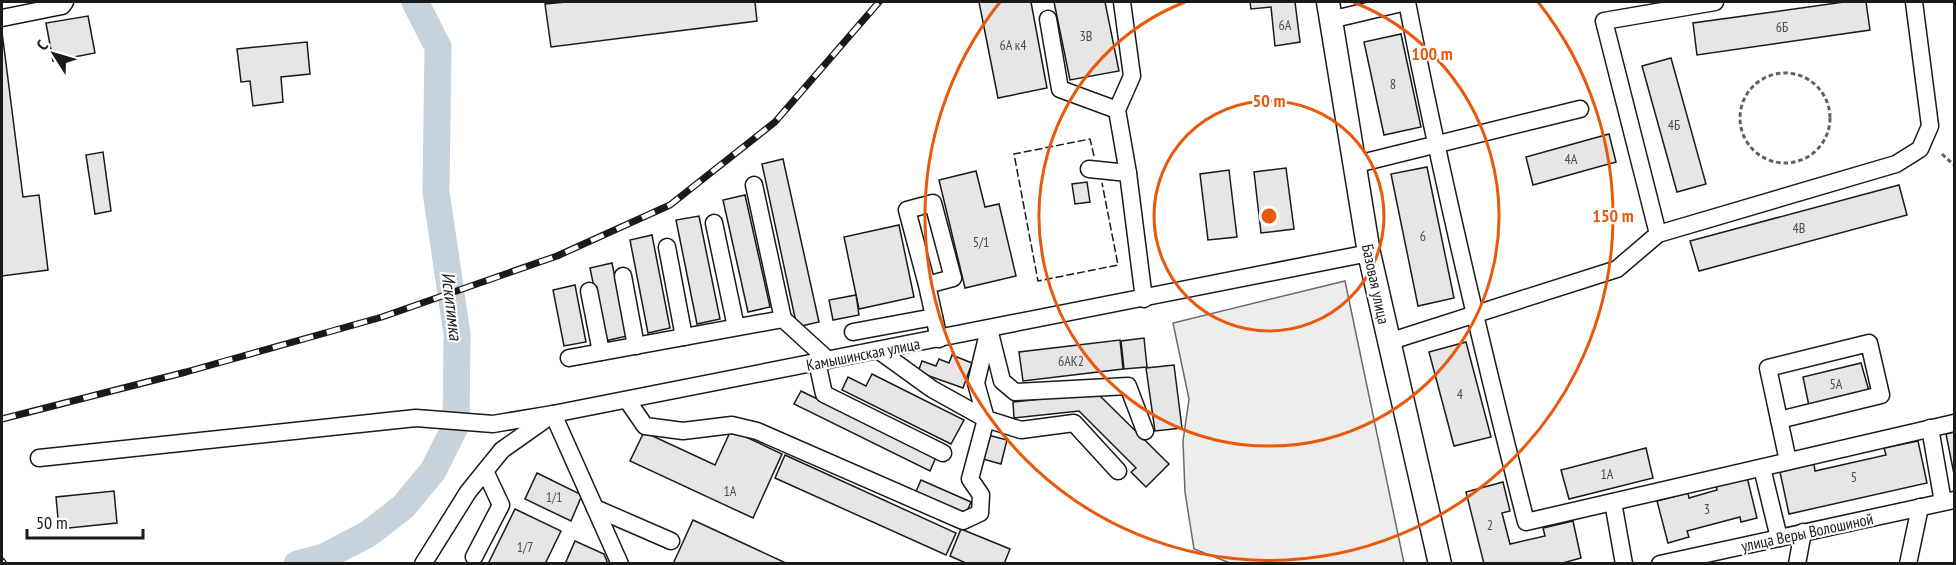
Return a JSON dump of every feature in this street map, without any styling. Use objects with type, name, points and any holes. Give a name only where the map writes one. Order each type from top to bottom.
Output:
[{"type":"main road","name":"Базовая улица","points":[[1329,11],[1369,253],[1440,564]]},
{"type":"street","points":[[2,18],[62,6],[64,2]]},
{"type":"street","points":[[1122,2],[1132,76],[1117,110],[1128,173],[1144,299]]},
{"type":"street","points":[[1329,11],[1406,2],[1435,146],[1474,315],[1526,522],[1954,423]]},
{"type":"street","points":[[1658,234],[1604,21],[1715,2]]},
{"type":"street","points":[[1388,342],[1617,269],[1658,234],[1896,164],[1920,149],[1930,126],[1914,2]]},
{"type":"street","points":[[1048,19],[1060,89],[1117,110]]},
{"type":"street","points":[[1353,165],[1580,109]]},
{"type":"street","points":[[1089,169],[1128,173]]},
{"type":"street","points":[[754,185],[783,319],[823,361],[824,394],[943,453]]},
{"type":"street","points":[[927,285],[953,278],[933,203],[907,210],[939,339]]},
{"type":"street","points":[[714,223],[736,327]]},
{"type":"street","points":[[667,247],[684,337]]},
{"type":"street","name":"Камышинская улица","points":[[423,564],[485,471],[502,450],[553,414],[1369,253]]},
{"type":"street","points":[[623,276],[636,346]]},
{"type":"street","points":[[589,291],[601,352]]},
{"type":"street","points":[[853,332],[934,317]]},
{"type":"street","points":[[569,358],[783,319]]},
{"type":"street","points":[[627,400],[645,426],[683,431],[732,425],[757,431],[963,521],[980,513],[981,495],[970,479],[986,419],[976,383],[989,329]]},
{"type":"street","points":[[989,329],[1002,381],[1015,392],[1128,386],[1146,431]]},
{"type":"street","points":[[1779,420],[1881,395],[1869,343],[1768,368],[1779,420],[1788,461]]},
{"type":"street","points":[[878,351],[932,389],[986,419],[1021,430],[1074,423],[1118,471]]},
{"type":"street","points":[[39,459],[416,418],[493,424],[553,414],[620,564]]},
{"type":"street","points":[[1930,428],[1949,501]]},
{"type":"street","points":[[1762,468],[1779,538]]},
{"type":"street","points":[[474,557],[501,505],[485,471]]},
{"type":"street","name":"улица Веры Волошиной","points":[[1662,563],[1949,501]]},
{"type":"street","points":[[1613,502],[1624,564]]},
{"type":"street","points":[[1908,564],[1920,507]]},
{"type":"street","points":[[595,508],[671,541]]},
{"type":"street","points":[[1797,564],[1803,532]]},
{"type":"path","points":[[1792,73],[1809,80],[1822,92],[1829,108],[1830,125],[1824,142],[1811,155],[1796,162],[1778,163],[1761,157],[1748,144],[1741,128],[1741,111],[1747,94],[1759,81],[1775,74],[1792,73]]},
{"type":"path","points":[[1942,154],[1954,165]]},
{"type":"shaded area","points":[[1345,281],[1404,563],[1230,563],[1194,549],[1185,492],[1183,441],[1189,399],[1173,323]]},
{"type":"building","points":[[755,2],[757,21],[551,47],[545,4]]},
{"type":"building","points":[[979,2],[1031,2],[1047,88],[998,98]]},
{"type":"building","points":[[1054,2],[1105,2],[1119,71],[1070,80]]},
{"type":"building","points":[[1250,2],[1295,2],[1300,42],[1275,46],[1271,7],[1251,9]]},
{"type":"building","points":[[1844,2],[1866,2],[1870,30],[1697,55],[1693,23]]},
{"type":"building","points":[[88,16],[95,53],[53,61],[46,23]]},
{"type":"building","points":[[2,32],[23,197],[39,195],[48,270],[2,276]]},
{"type":"building","points":[[1401,34],[1421,127],[1384,135],[1364,42]]},
{"type":"building","points":[[307,42],[310,74],[281,77],[283,102],[253,106],[250,81],[241,82],[237,49]]},
{"type":"building","points":[[1671,58],[1706,184],[1677,192],[1642,66]]},
{"type":"building","points":[[1609,134],[1616,162],[1533,185],[1526,157]]},
{"type":"building","points":[[103,152],[111,211],[95,214],[86,155]]},
{"type":"building","points":[[783,159],[819,322],[797,327],[762,164]]},
{"type":"building","points":[[1427,167],[1454,298],[1418,306],[1391,174]]},
{"type":"building","points":[[1286,168],[1294,229],[1261,233],[1254,172]]},
{"type":"building","points":[[1229,170],[1237,237],[1208,240],[1200,174]]},
{"type":"building","points":[[976,171],[985,207],[999,204],[1016,276],[965,288],[939,180]]},
{"type":"building","points":[[1087,182],[1090,202],[1075,204],[1072,184]]},
{"type":"building","points":[[1899,185],[1907,215],[1699,271],[1690,241]]},
{"type":"building","points":[[745,195],[770,307],[748,312],[723,200]]},
{"type":"building","points":[[699,216],[720,319],[697,324],[676,220]]},
{"type":"building","points":[[899,225],[914,297],[859,309],[844,237]]},
{"type":"building","points":[[652,235],[670,328],[648,333],[630,240]]},
{"type":"building","points":[[612,263],[627,336],[605,341],[590,268]]},
{"type":"building","points":[[575,285],[586,342],[564,346],[553,290]]},
{"type":"building","points":[[856,295],[859,315],[833,320],[829,300]]},
{"type":"building","points":[[1144,338],[1147,367],[1124,369],[1121,341]]},
{"type":"building","points":[[1120,340],[1123,369],[1023,381],[1019,352]]},
{"type":"building","points":[[1466,342],[1491,437],[1454,446],[1429,352]]},
{"type":"building","points":[[952,355],[972,363],[963,388],[918,372],[922,361],[936,366],[939,359],[949,363]]},
{"type":"building","points":[[1861,363],[1869,391],[1809,406],[1803,377]]},
{"type":"building","points":[[1174,365],[1182,428],[1155,431],[1146,368]]},
{"type":"building","points":[[872,374],[964,420],[951,444],[842,390],[848,377],[866,386]]},
{"type":"building","points":[[801,391],[936,457],[930,471],[794,404]]},
{"type":"building","points":[[1097,393],[1169,464],[1146,487],[1131,472],[1136,468],[1079,411],[1014,418],[1013,402]]},
{"type":"building","points":[[731,430],[782,454],[753,518],[630,461],[644,432],[715,465]]},
{"type":"building","points":[[1954,432],[1954,474],[1946,434]]},
{"type":"building","points":[[988,435],[1007,440],[1001,464],[983,459]]},
{"type":"building","points":[[1918,441],[1927,483],[1789,514],[1780,472],[1814,464],[1815,471],[1886,455],[1884,448]]},
{"type":"building","points":[[1646,448],[1653,478],[1569,499],[1561,470]]},
{"type":"building","points":[[785,455],[956,533],[946,555],[775,478]]},
{"type":"building","points":[[537,473],[582,495],[571,521],[525,499]]},
{"type":"building","points":[[1747,477],[1757,518],[1741,522],[1740,517],[1687,531],[1689,537],[1668,543],[1657,501],[1688,493],[1689,498],[1717,490],[1716,485]]},
{"type":"building","points":[[921,480],[971,502],[964,518],[914,496]]},
{"type":"building","points":[[1503,482],[1510,511],[1502,513],[1510,544],[1545,536],[1543,528],[1573,521],[1581,558],[1559,564],[1484,564],[1466,492]]},
{"type":"building","points":[[114,491],[117,523],[59,529],[56,497]]},
{"type":"building","points":[[515,509],[561,531],[545,564],[488,564]]},
{"type":"building","points":[[693,520],[788,564],[673,564]]},
{"type":"building","points":[[961,529],[1010,549],[1004,564],[968,564],[950,556]]},
{"type":"building","points":[[575,541],[604,554],[608,564],[565,564]]},
{"type":"waterway","name":"Искитимка","points":[[297,564],[324,557],[368,534],[403,507],[433,471],[456,425],[457,334],[436,192],[438,47],[415,2]]},
{"type":"railway","points":[[2,419],[186,372],[382,317],[557,256],[670,205],[775,122],[879,2]]},
{"type":"fence","points":[[1094,156],[1090,139],[1014,154],[1038,281],[1118,265],[1102,183]]}]
